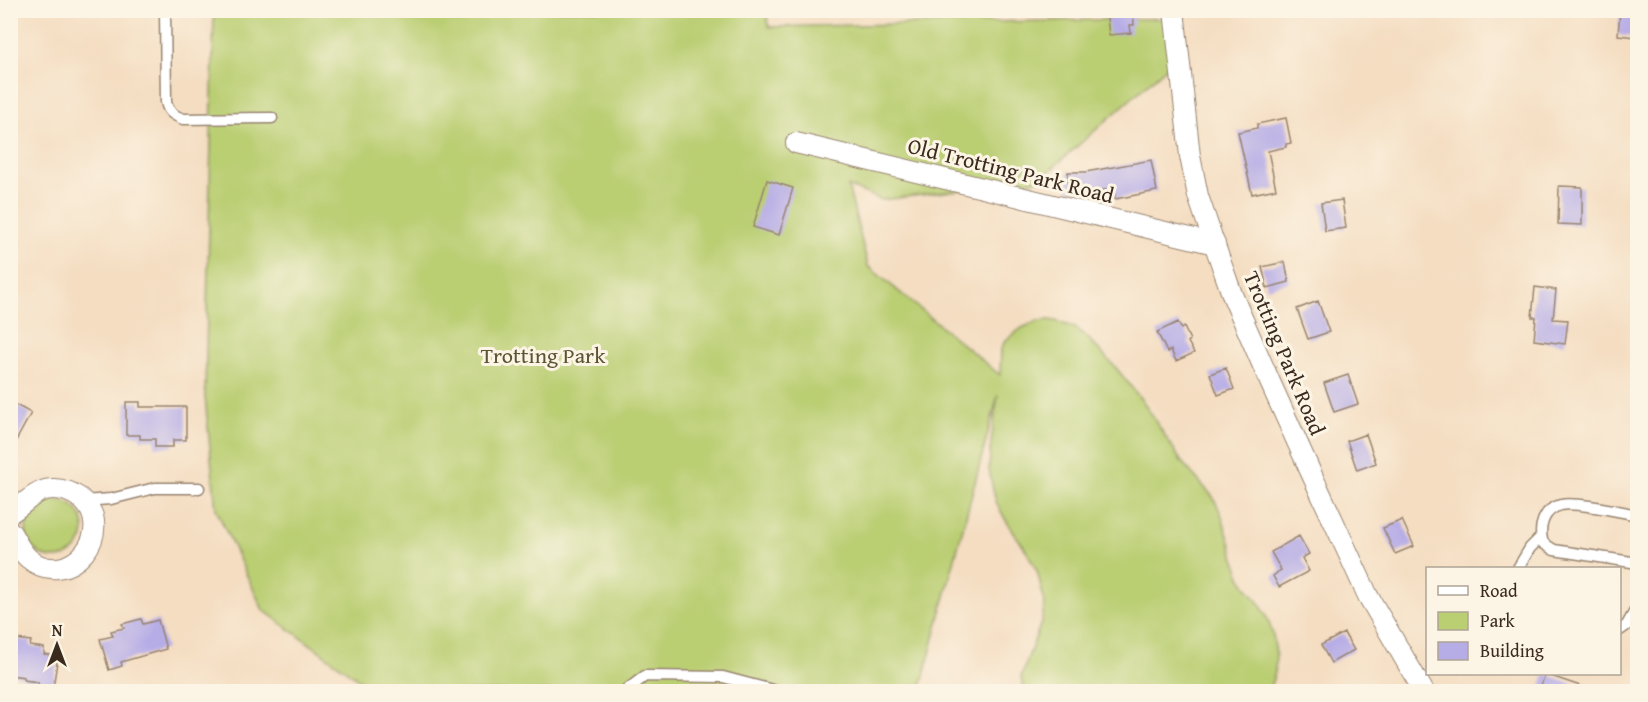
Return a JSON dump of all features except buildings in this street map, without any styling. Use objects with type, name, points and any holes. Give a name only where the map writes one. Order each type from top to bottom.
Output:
[{"type":"street","name":"Trotting Park Road","points":[[1174,10],[1190,156],[1198,196],[1215,244],[1243,318],[1340,536],[1368,596],[1424,692]]},
{"type":"street","name":"Old Trotting Park Road","points":[[796,142],[1215,244]]},
{"type":"street","points":[[10,513],[43,491],[64,490],[75,494],[83,501],[93,520],[94,530],[92,541],[80,559],[71,564],[51,568],[40,565],[23,553],[10,531]]},
{"type":"lane","points":[[165,10],[167,110],[183,119],[272,118]]},
{"type":"lane","points":[[83,501],[111,499],[155,488],[199,488]]},
{"type":"lane","points":[[1638,515],[1579,505],[1561,505],[1546,514],[1541,537],[1544,543],[1554,550],[1638,563]]},
{"type":"lane","points":[[1519,567],[1530,548],[1541,537]]},
{"type":"lane","points":[[1621,629],[1628,625],[1636,609]]},
{"type":"lane","points":[[624,692],[645,676],[723,676],[780,692]]},
{"type":"green space","name":"Trotting Park","points":[[766,10],[769,27],[1176,18],[1176,59],[1039,180],[882,200],[848,186],[868,266],[1000,375],[1001,349],[1005,341],[1022,328],[1038,321],[1049,320],[1075,328],[1085,335],[1117,369],[1144,403],[1181,461],[1213,497],[1221,514],[1242,580],[1261,606],[1273,635],[1276,654],[1275,672],[1269,691],[1027,692],[1024,689],[1021,677],[1042,620],[1045,603],[1037,571],[996,502],[992,485],[989,469],[998,395],[920,691],[375,691],[263,610],[216,509],[205,397],[214,11]]},
{"type":"green space","points":[[49,500],[61,500],[76,508],[84,523],[84,535],[76,550],[61,558],[49,558],[34,550],[26,535],[26,523],[34,508]]}]
